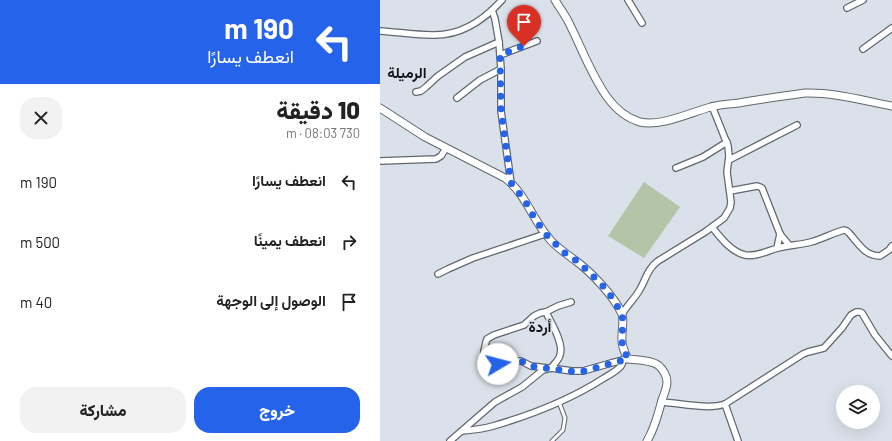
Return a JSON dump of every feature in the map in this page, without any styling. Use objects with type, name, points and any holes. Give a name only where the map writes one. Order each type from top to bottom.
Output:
[{"type":"street","points":[[380,31],[432,35],[451,34],[482,19],[502,0]]},
{"type":"street","points":[[555,0],[567,19],[596,80],[612,104],[626,116],[641,122],[660,122],[681,117],[712,106],[814,93],[892,106]]},
{"type":"street","points":[[628,0],[642,24]]},
{"type":"street","points":[[847,8],[863,0]]},
{"type":"street","points":[[492,10],[499,42],[501,69],[501,111],[511,183]]},
{"type":"street","points":[[863,49],[892,28]]},
{"type":"street","points":[[500,55],[537,41]]},
{"type":"street","points":[[416,92],[421,91],[438,76],[465,57],[499,42]]},
{"type":"street","points":[[457,98],[480,80],[501,69]]},
{"type":"street","points":[[622,314],[639,292],[650,268],[653,265],[706,232],[728,213],[731,202],[728,178],[729,151],[727,142],[712,106]]},
{"type":"street","points":[[380,109],[421,135],[511,183],[524,199],[545,234],[585,268],[606,289],[622,314],[622,342],[626,359]]},
{"type":"street","points":[[728,160],[797,125]]},
{"type":"street","points":[[676,168],[703,157],[727,142]]},
{"type":"street","points":[[380,161],[436,159],[441,156],[446,148]]},
{"type":"street","points":[[730,191],[757,186],[760,187],[780,234],[789,245]]},
{"type":"street","points":[[712,227],[725,242],[733,249],[744,255],[757,255],[789,245],[811,242],[845,230],[864,250],[871,255],[880,256],[892,246]]},
{"type":"street","points":[[438,274],[473,258],[545,234]]},
{"type":"street","points":[[777,248],[780,234]]},
{"type":"street","points":[[571,302],[534,316],[522,326],[487,339],[485,347],[485,365],[489,367],[506,361],[518,361],[525,362],[531,366],[572,372],[583,371],[626,359],[653,363],[660,366],[665,374],[667,382],[666,390],[661,402],[657,420],[647,441]]},
{"type":"street","points":[[450,441],[495,402],[522,387],[540,372],[550,368],[559,358],[561,350],[557,333],[546,312]]},
{"type":"street","points":[[661,402],[706,406],[725,404],[803,354],[824,348],[842,328],[848,318],[856,312],[862,313],[874,335],[892,356]]},
{"type":"street","points":[[462,431],[476,430],[492,426],[559,402],[580,392],[605,377],[619,367],[626,359]]},
{"type":"street","points":[[725,404],[738,441]]},
{"type":"lane","points":[[552,441],[563,430],[565,418],[559,402]]},
{"type":"green space","points":[[644,182],[680,207],[644,258],[608,236]]},
{"type":"district","name":"الرميلة","points":[[407,72]]},
{"type":"district","name":"أردة","points":[[540,326]]},
{"type":"route","points":[[498,364],[506,361],[518,361],[525,362],[531,366],[578,372],[628,359],[622,342],[622,314],[613,299],[606,289],[593,276],[548,237],[535,219],[524,199],[511,183],[501,111],[500,55],[524,46]]}]
